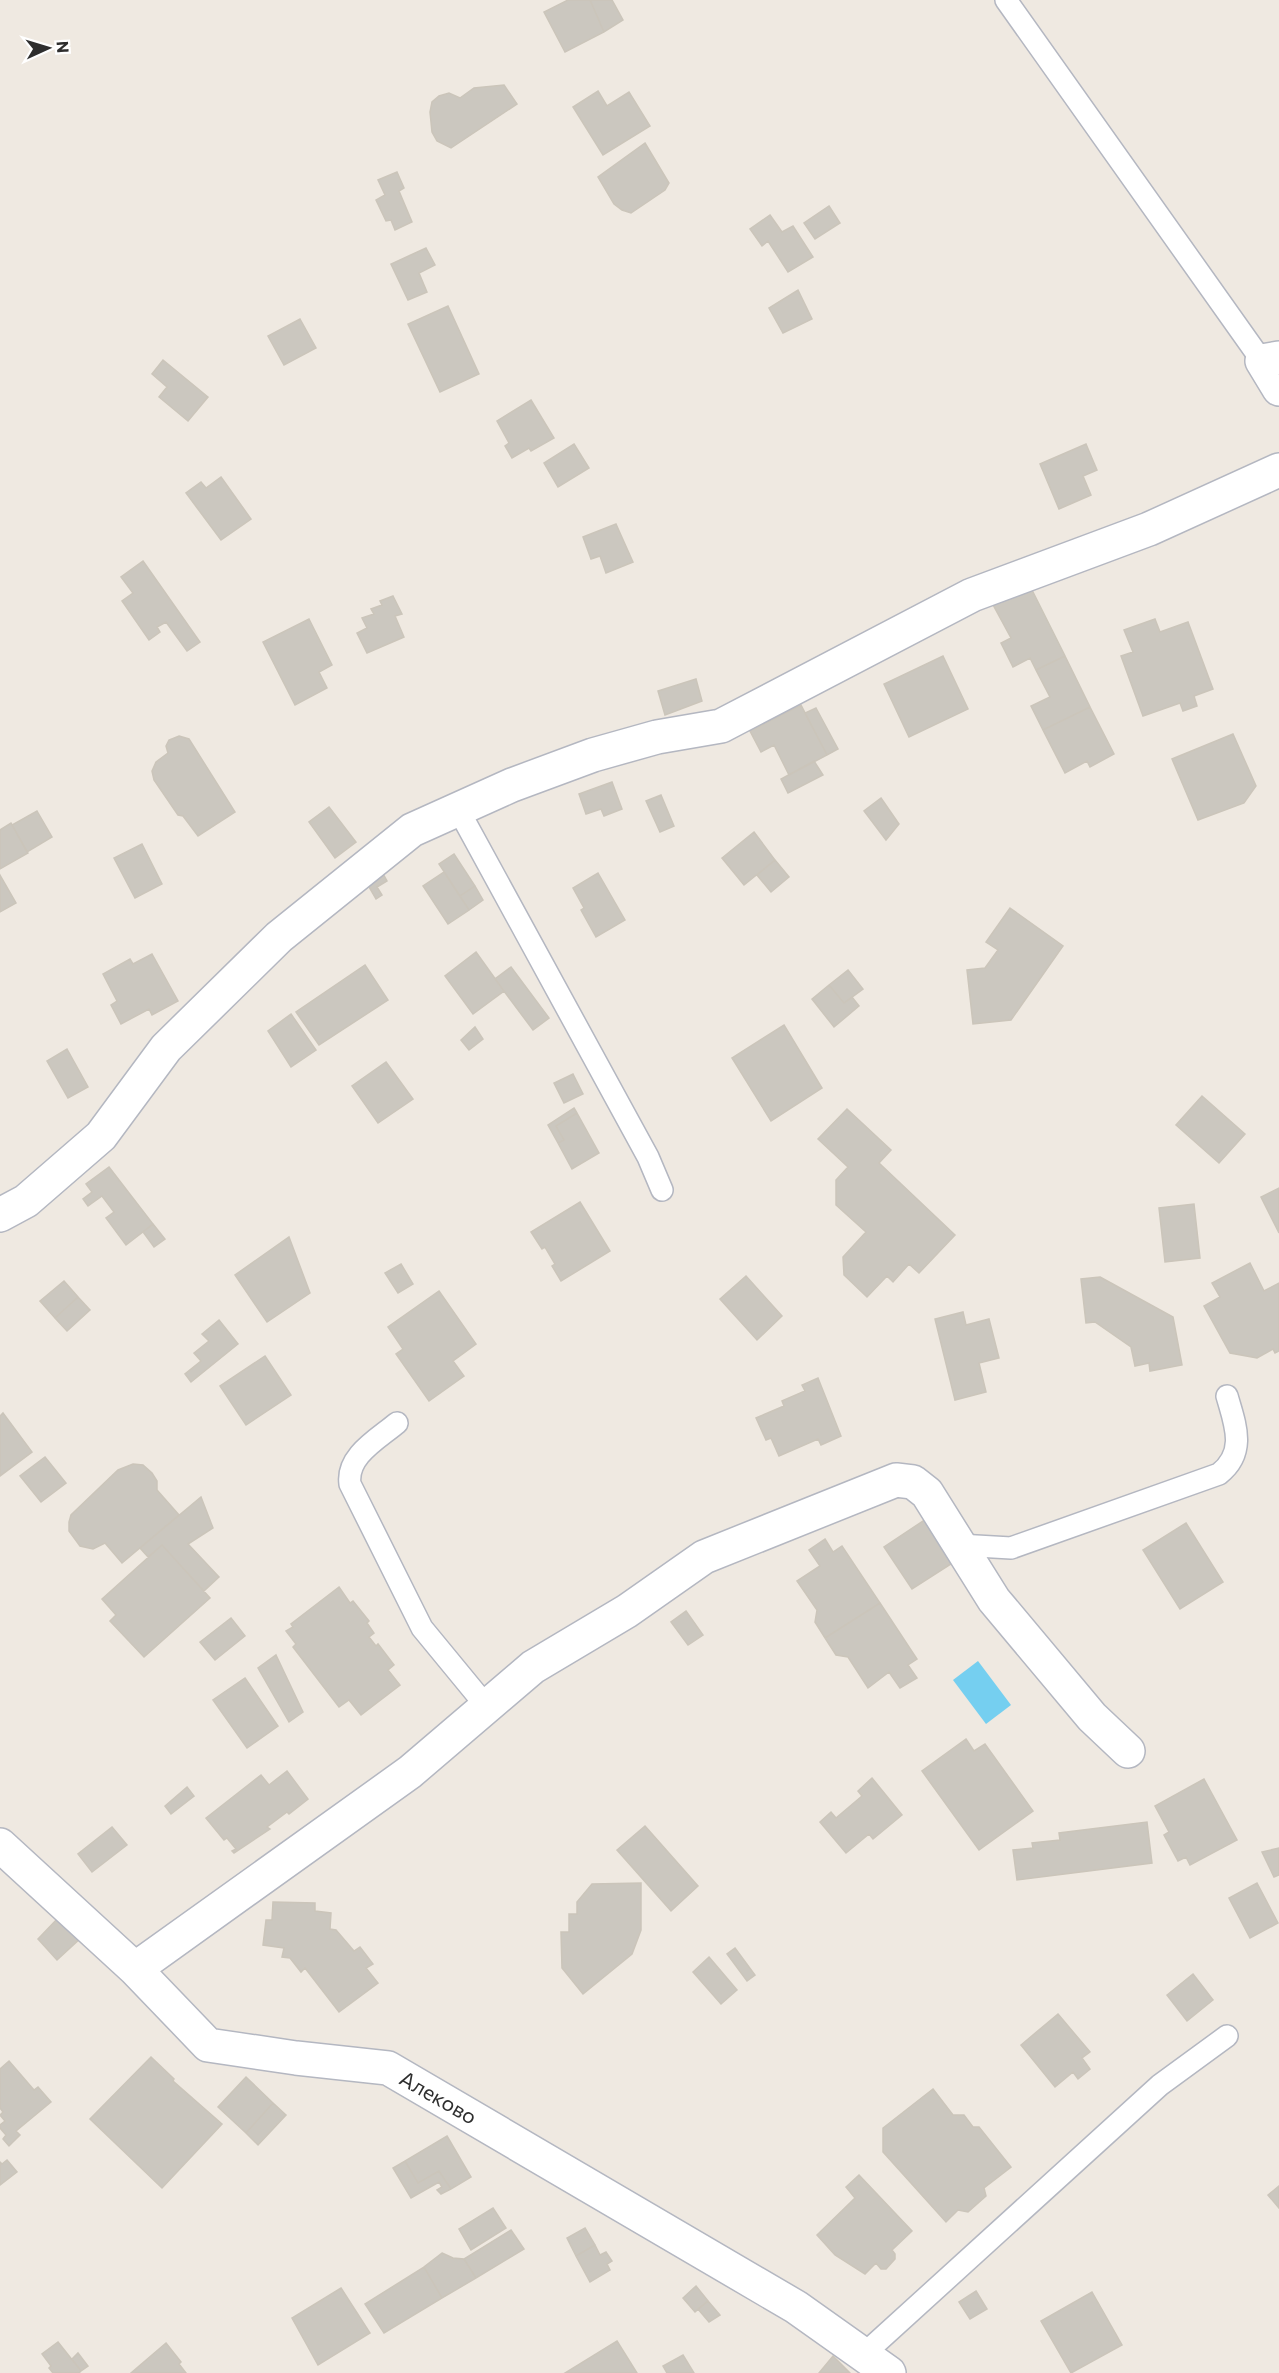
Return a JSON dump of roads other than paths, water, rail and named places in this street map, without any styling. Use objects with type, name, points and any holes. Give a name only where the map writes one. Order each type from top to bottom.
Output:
[{"type":"street","points":[[1270,359],[1279,389]]},
{"type":"street","points":[[0,1215],[26,1201],[101,1136],[166,1048],[279,937],[412,830],[512,785],[593,755],[657,737],[721,726],[972,595],[1149,529],[1279,470]]},
{"type":"street","points":[[135,1969],[410,1772],[532,1667],[627,1611],[704,1557],[896,1480],[905,1480],[920,1487],[994,1599],[1092,1717],[1128,1751]]},
{"type":"street","name":"Алеково","points":[[0,1845],[135,1969],[208,2045],[388,2068],[796,2307],[876,2364]]},
{"type":"lane","points":[[1006,0],[1270,359]]},
{"type":"lane","points":[[458,809],[648,1157],[662,1190]]},
{"type":"lane","points":[[959,1545],[1011,1548],[1219,1474],[1229,1466],[1236,1446],[1237,1430],[1227,1396]]},
{"type":"lane","points":[[397,1423],[355,1459],[349,1476],[350,1484],[422,1628],[487,1707]]},
{"type":"lane","points":[[876,2364],[1160,2085],[1227,2036]]},
{"type":"water","points":[[978,1661],[1011,1705],[986,1724],[953,1680]]}]
